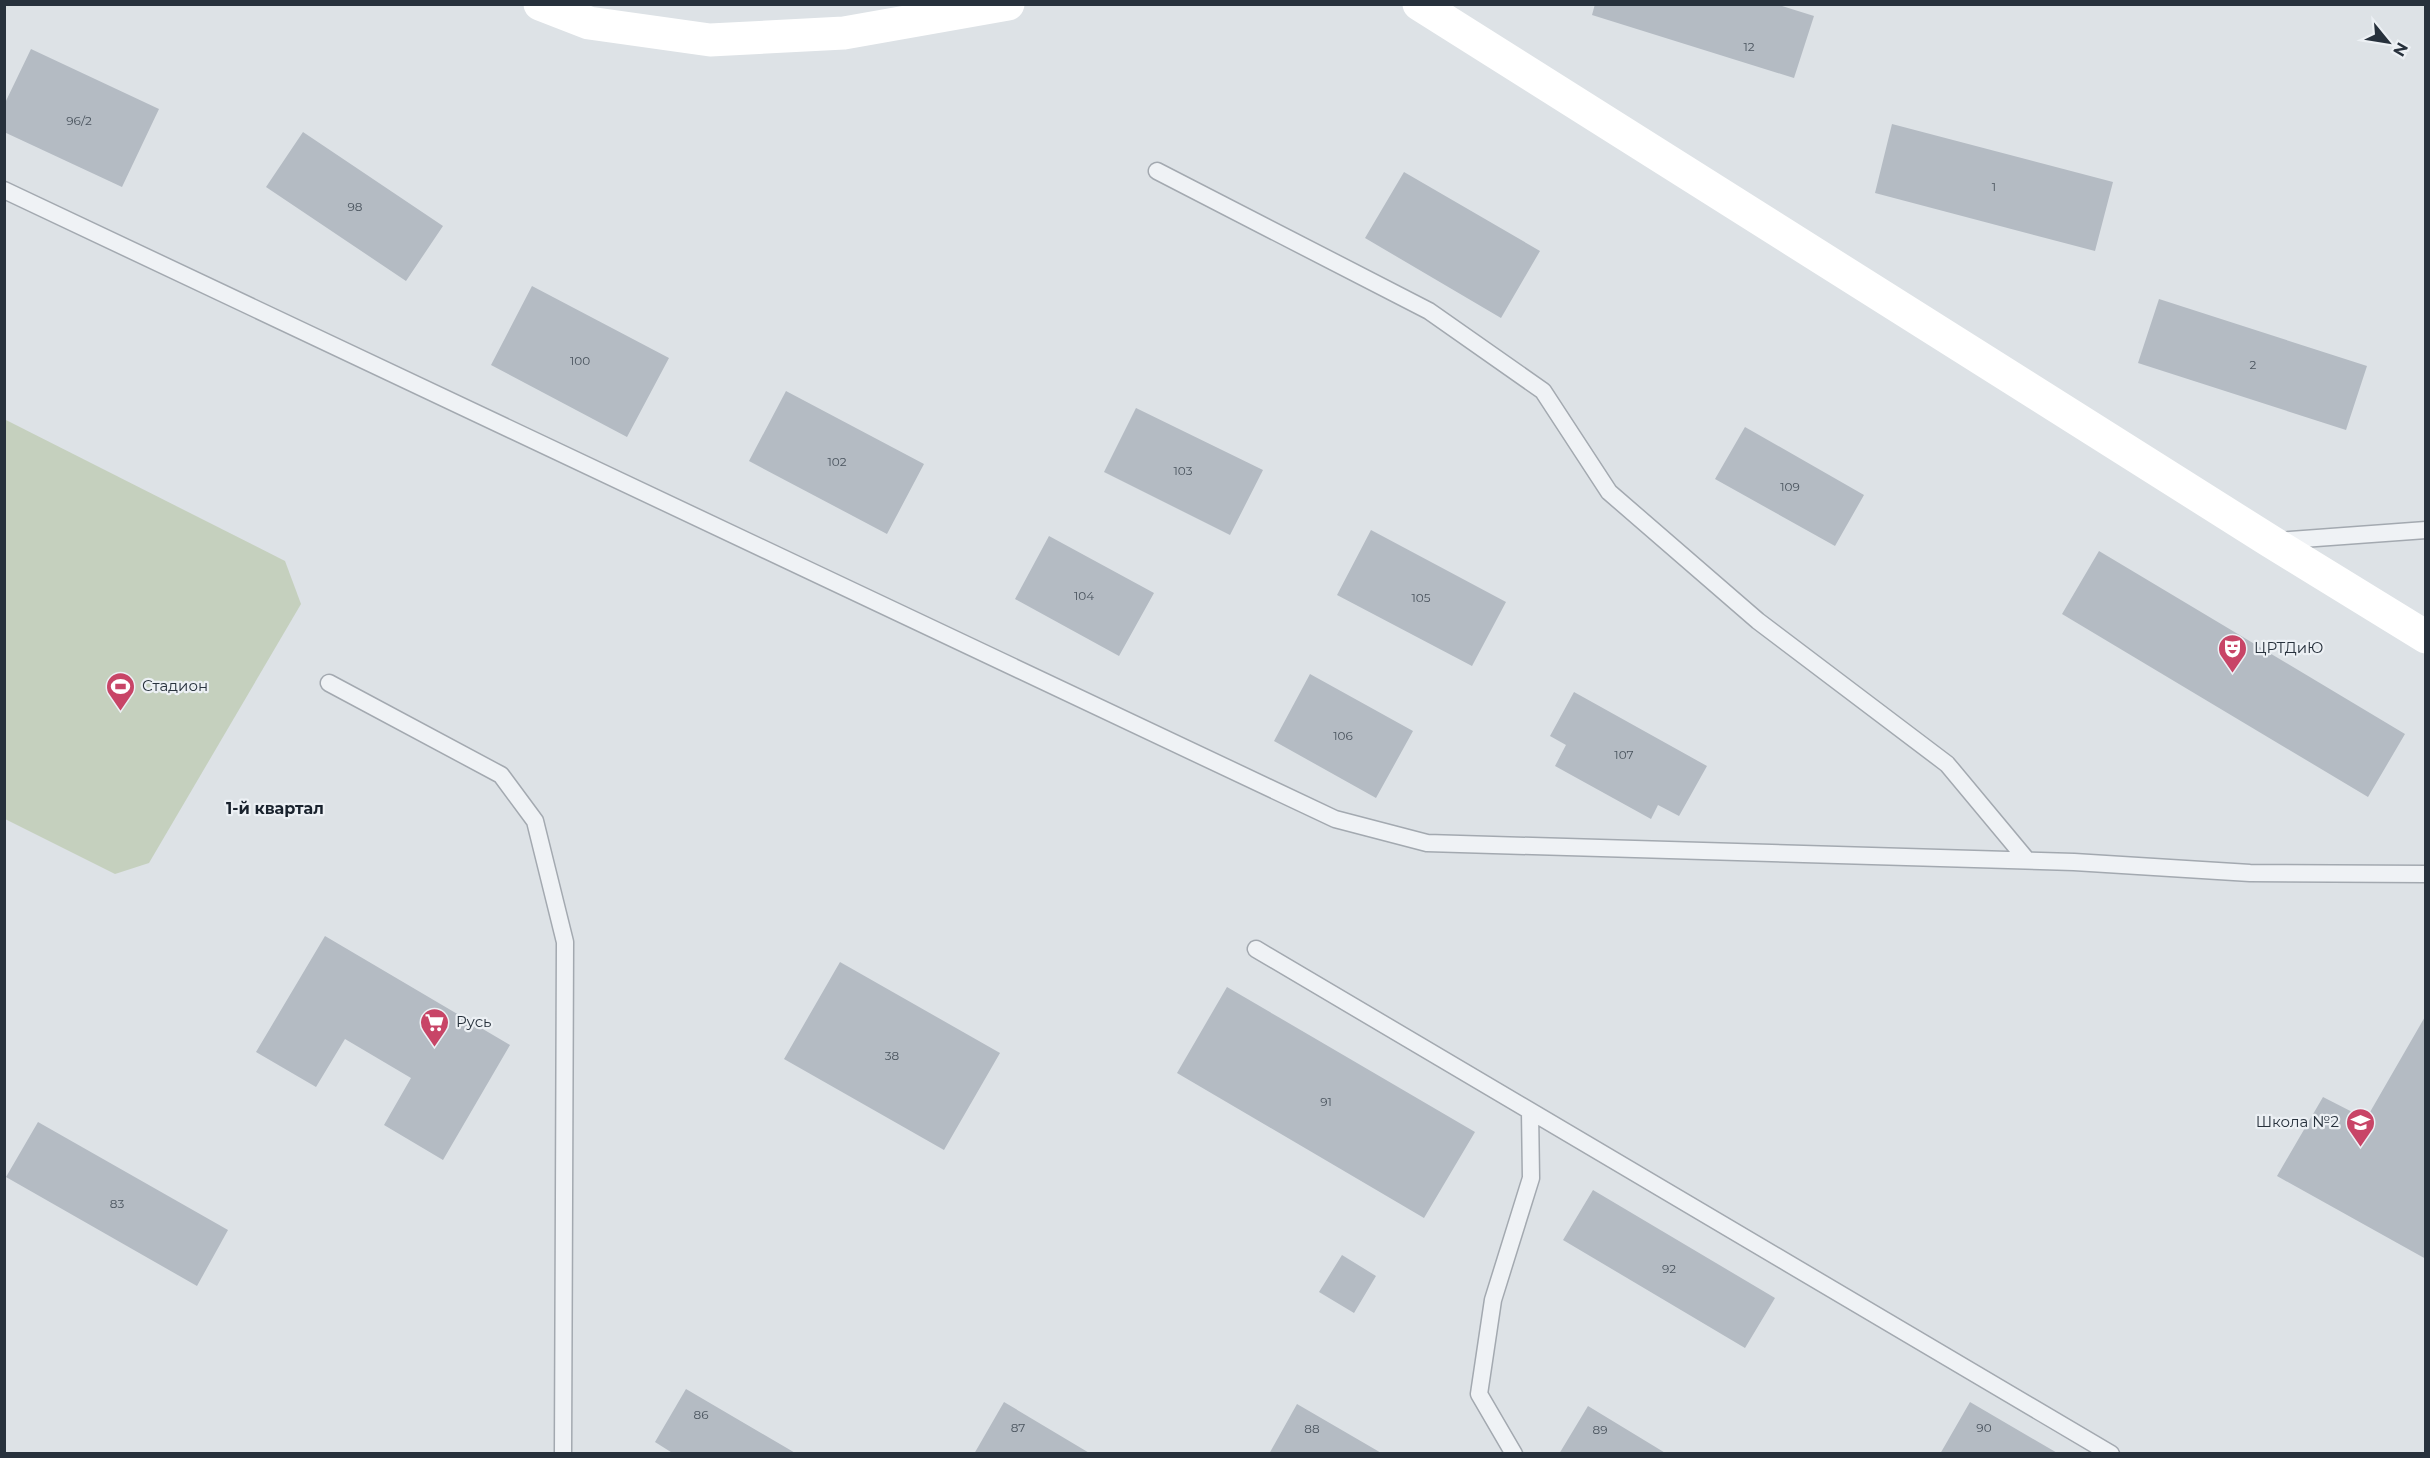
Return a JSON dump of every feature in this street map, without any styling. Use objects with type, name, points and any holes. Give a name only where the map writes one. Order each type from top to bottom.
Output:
[{"type":"street","points":[[540,4],[589,23],[710,40],[844,33],[1008,4]]},
{"type":"street","points":[[1419,4],[2270,542],[2426,637]]},
{"type":"lane","points":[[1157,171],[1429,311],[1543,391],[1609,492],[1758,621],[1947,764],[2027,860]]},
{"type":"lane","points":[[4,190],[1335,819],[1427,843],[2027,860],[2250,873],[2426,874]]},
{"type":"lane","points":[[2270,542],[2426,530]]},
{"type":"lane","points":[[329,683],[501,775],[535,821],[565,942],[563,1454]]},
{"type":"lane","points":[[1256,949],[2111,1454]]},
{"type":"lane","points":[[1514,1454],[1479,1394],[1492,1300],[1531,1178],[1530,1111]]},
{"type":"green space","name":"Стадион","points":[[4,419],[285,561],[301,604],[149,863],[115,874],[5,819]]},
{"type":"building","points":[[1595,4],[1776,4],[1814,16],[1794,78],[1592,15]]},
{"type":"building","points":[[31,49],[159,109],[122,187],[4,132],[4,105]]},
{"type":"building","points":[[1892,124],[2113,182],[2095,251],[1875,193]]},
{"type":"building","points":[[303,132],[443,226],[406,281],[266,187]]},
{"type":"building","points":[[1404,172],[1540,251],[1501,318],[1365,238]]},
{"type":"building","points":[[532,286],[669,358],[627,437],[491,365]]},
{"type":"building","points":[[2159,299],[2367,366],[2346,430],[2138,363]]},
{"type":"building","points":[[786,391],[924,464],[887,534],[749,461]]},
{"type":"building","points":[[1136,408],[1263,470],[1230,535],[1104,472]]},
{"type":"building","points":[[1745,427],[1864,495],[1835,546],[1715,479]]},
{"type":"building","points":[[1371,530],[1506,602],[1472,666],[1337,595]]},
{"type":"building","points":[[1049,536],[1154,593],[1119,656],[1015,599]]},
{"type":"building","name":"ЦРТДиЮ","points":[[2099,551],[2405,734],[2368,797],[2062,614]]},
{"type":"building","points":[[1310,674],[1413,731],[1376,798],[1274,741]]},
{"type":"building","points":[[1574,692],[1707,766],[1679,816],[1658,805],[1651,819],[1555,766],[1566,745],[1550,736]]},
{"type":"building","name":"Русь","points":[[325,936],[510,1045],[443,1160],[384,1125],[411,1078],[345,1039],[316,1087],[256,1052]]},
{"type":"building","points":[[840,962],[1000,1053],[944,1150],[784,1059]]},
{"type":"building","points":[[1227,987],[1475,1132],[1424,1218],[1177,1073]]},
{"type":"building","name":"Школа №2","points":[[2426,1015],[2426,1259],[2277,1176],[2323,1097],[2366,1119]]},
{"type":"building","points":[[38,1122],[228,1230],[197,1286],[6,1177]]},
{"type":"building","points":[[1593,1190],[1775,1298],[1745,1348],[1563,1240]]},
{"type":"building","points":[[1342,1255],[1376,1276],[1354,1313],[1319,1292]]},
{"type":"building","points":[[686,1389],[797,1454],[674,1454],[655,1442]]},
{"type":"building","points":[[1004,1402],[1091,1454],[974,1454]]},
{"type":"building","points":[[1970,1402],[2059,1454],[1940,1454]]},
{"type":"building","points":[[1297,1404],[1383,1454],[1269,1454]]},
{"type":"building","points":[[1588,1406],[1667,1454],[1559,1454]]},
{"type":"place","name":"ЦРТДиЮ","points":[[2233,674]]},
{"type":"place","name":"Стадион","points":[[121,712]]},
{"type":"place","name":"Русь","points":[[435,1048]]},
{"type":"place","name":"Школа №2","points":[[2360,1148]]},
{"type":"district","name":"1-й квартал","points":[[275,808]]}]
